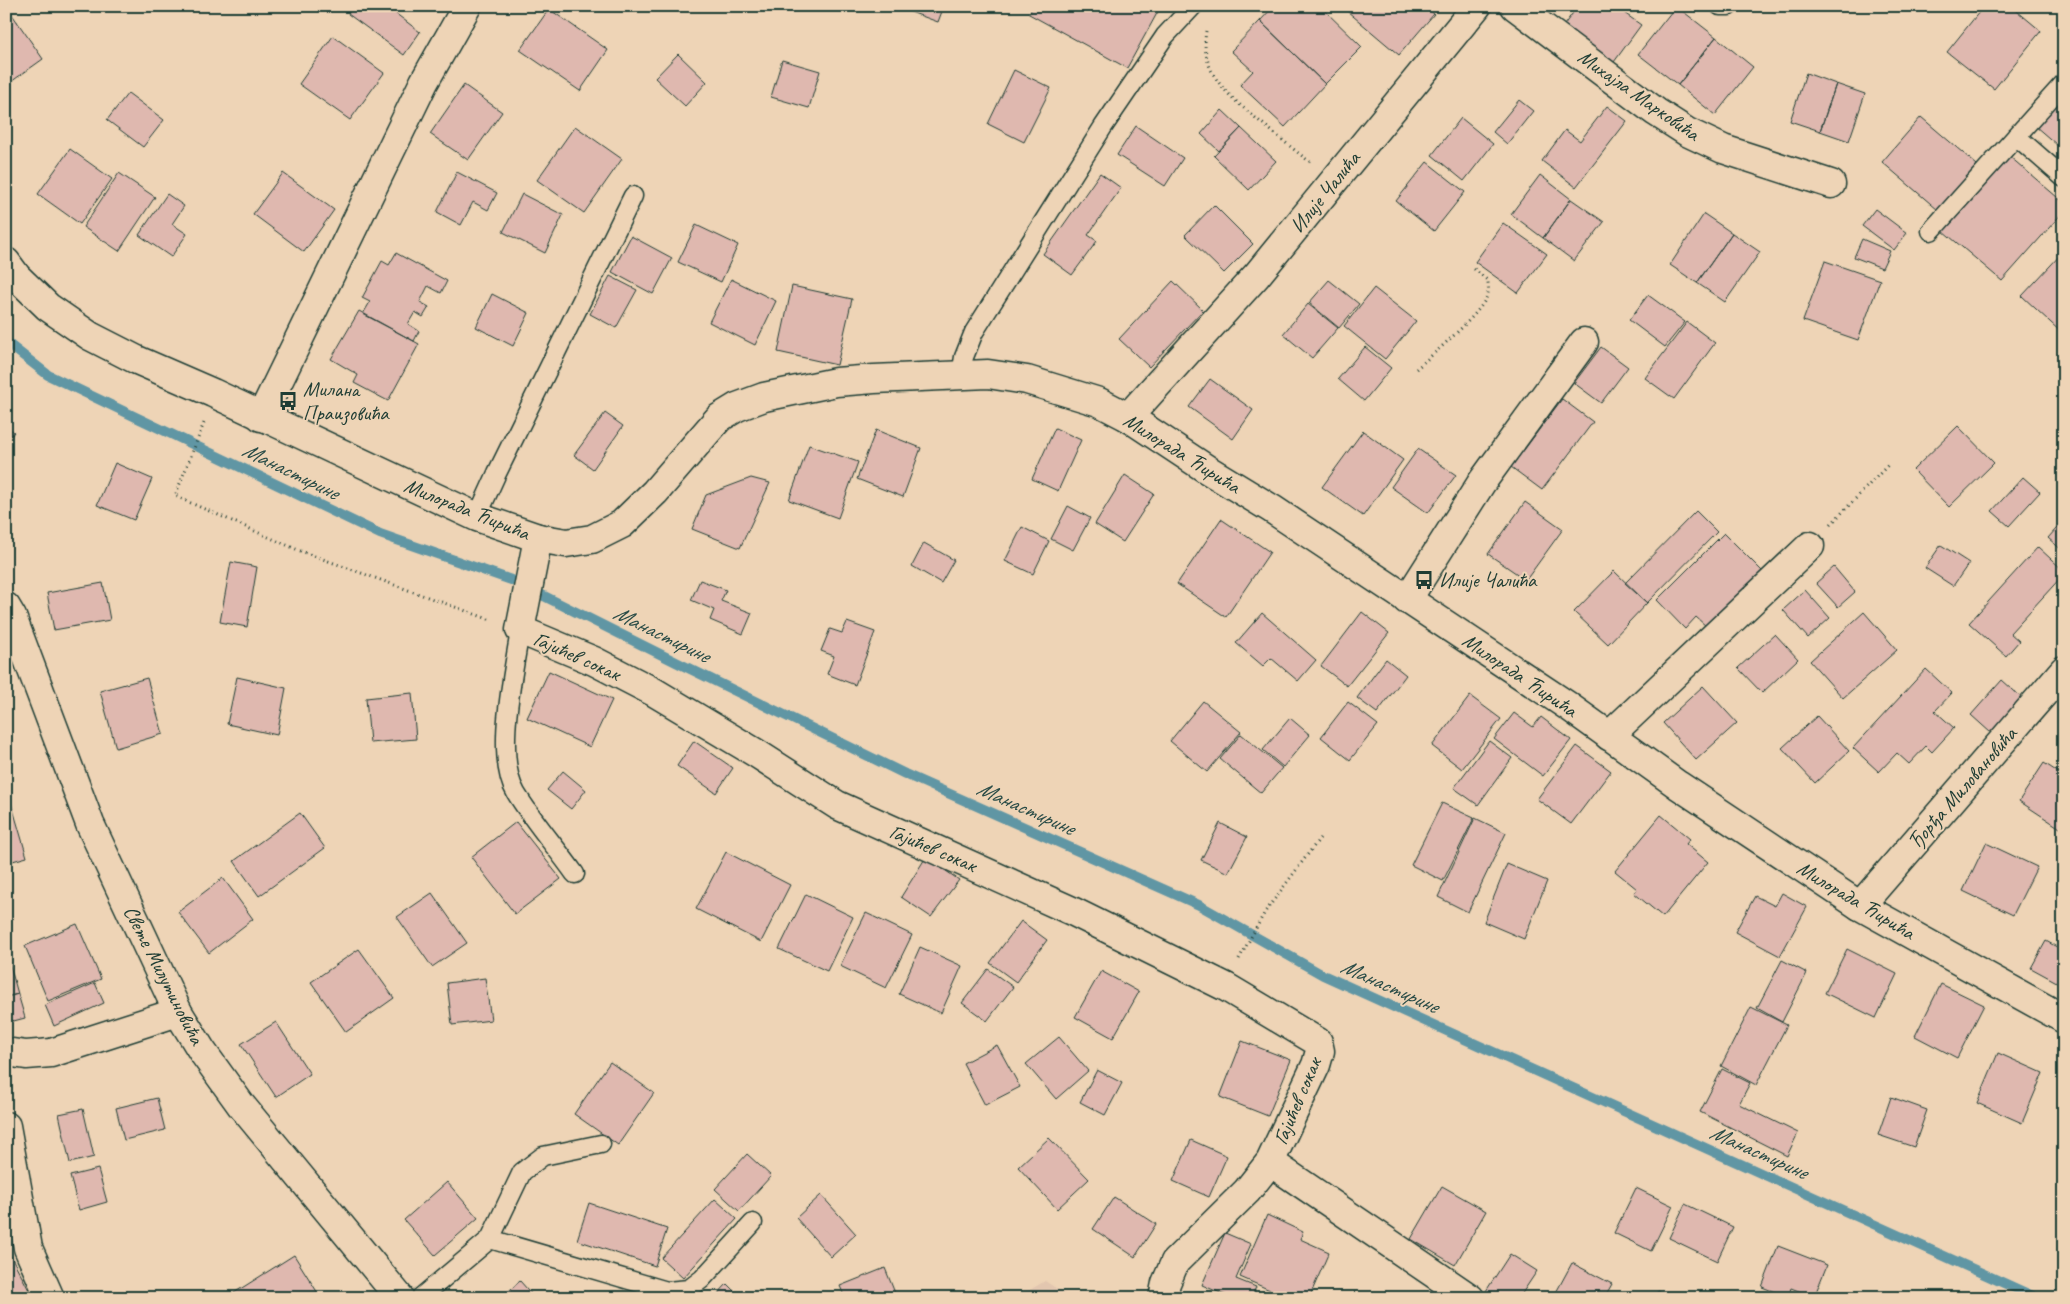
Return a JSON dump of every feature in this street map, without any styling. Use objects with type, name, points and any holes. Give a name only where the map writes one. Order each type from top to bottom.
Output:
[{"type":"street","points":[[261,417],[424,82],[467,6]]},
{"type":"street","name":"Илије Чалића","points":[[1128,417],[1257,275],[1477,6]]},
{"type":"street","name":"Михајла Марковића","points":[[1515,6],[1656,112],[1687,132],[1723,149],[1831,184]]},
{"type":"street","name":"Милорада Ћирића","points":[[6,262],[48,307],[90,336],[137,360],[213,393],[478,517],[538,538],[566,543],[592,539],[622,524],[655,492],[719,418],[737,407],[788,391],[836,382],[988,374],[1027,380],[1099,402],[1128,417],[1272,510],[1568,706],[1678,785],[1860,906],[2064,1019]]},
{"type":"street","points":[[1407,600],[1482,482],[1584,342]]},
{"type":"street","name":"Гајићев сокак","points":[[538,538],[520,630],[594,661],[654,692],[756,753],[837,805],[1072,911],[1226,987],[1318,1042],[1320,1051],[1316,1065],[1270,1162],[1247,1191],[1175,1262],[1166,1283],[1163,1298]]},
{"type":"street","points":[[1609,736],[1810,546]]},
{"type":"street","name":"Свете Милутиновића","points":[[6,607],[12,617],[90,824],[178,1012],[202,1051],[241,1104],[400,1298]]},
{"type":"street","name":"Ђорђа Миловановића","points":[[1860,906],[2064,670]]},
{"type":"street","points":[[6,1052],[26,1055],[51,1054],[178,1012]]},
{"type":"street","points":[[6,1126],[28,1248],[50,1298]]},
{"type":"street","name":"Гајићев сокак","points":[[1270,1162],[1470,1298]]},
{"type":"lane","points":[[961,375],[964,357],[974,332],[1103,127],[1165,36],[1194,6]]},
{"type":"lane","points":[[1720,6],[1729,6]]},
{"type":"lane","points":[[1931,231],[2064,82]]},
{"type":"lane","points":[[2016,136],[2064,178]]},
{"type":"lane","points":[[478,517],[497,473],[633,196]]},
{"type":"lane","points":[[520,630],[507,723],[508,771],[515,792],[575,874]]},
{"type":"lane","points":[[420,1298],[490,1239],[522,1172],[543,1156],[601,1144]]},
{"type":"lane","points":[[490,1239],[667,1291],[689,1289],[702,1279],[753,1223]]},
{"type":"path","points":[[1207,27],[1205,42],[1210,68],[1226,94],[1333,181]]},
{"type":"path","points":[[1416,369],[1481,308],[1488,294],[1488,281],[1472,267]]},
{"type":"path","points":[[204,424],[175,496],[298,550],[520,630]]},
{"type":"path","points":[[1810,546],[1890,463]]},
{"type":"path","points":[[1240,958],[1265,912],[1320,838]]},
{"type":"shaded area","points":[[1045,1281],[1071,1298],[1016,1298]]},
{"type":"building","points":[[354,6],[400,6],[395,13],[420,32],[404,55],[348,14]]},
{"type":"building","points":[[894,6],[944,6],[938,22]]},
{"type":"building","points":[[1033,6],[1161,6],[1127,68],[1029,14]]},
{"type":"building","points":[[1274,6],[1320,6],[1362,47],[1325,84],[1260,21]]},
{"type":"building","points":[[1351,6],[1425,6],[1434,14],[1399,55],[1347,11]]},
{"type":"building","points":[[1578,6],[1623,6],[1620,10],[1641,25],[1614,62],[1564,25]]},
{"type":"building","points":[[1676,6],[1716,37],[1678,85],[1638,54]]},
{"type":"building","points":[[1984,6],[2011,6],[2041,31],[1994,89],[1947,52]]},
{"type":"building","points":[[549,9],[608,50],[580,91],[520,50]]},
{"type":"building","points":[[11,13],[43,59],[8,84],[6,82],[6,16]]},
{"type":"building","points":[[1260,21],[1325,84],[1285,127],[1240,85],[1253,71],[1231,51]]},
{"type":"building","points":[[333,36],[384,73],[350,120],[299,84]]},
{"type":"building","points":[[1716,37],[1753,67],[1715,115],[1678,85]]},
{"type":"building","points":[[678,54],[707,82],[685,106],[655,78]]},
{"type":"building","points":[[782,60],[820,71],[809,108],[771,97]]},
{"type":"building","points":[[1014,70],[1051,88],[1024,142],[988,124]]},
{"type":"building","points":[[1806,73],[1836,84],[1820,131],[1790,121]]},
{"type":"building","points":[[1836,84],[1865,94],[1849,141],[1820,131]]},
{"type":"building","points":[[464,85],[502,112],[468,160],[430,134]]},
{"type":"building","points":[[128,93],[164,120],[143,147],[107,120]]},
{"type":"building","points":[[2064,93],[2064,151],[2035,126]]},
{"type":"building","points":[[1519,100],[1533,111],[1507,144],[1493,132]]},
{"type":"building","points":[[1607,106],[1627,121],[1576,187],[1542,161],[1565,130],[1580,141]]},
{"type":"building","points":[[1222,110],[1241,128],[1219,151],[1201,134]]},
{"type":"building","points":[[1921,117],[1977,165],[1938,210],[1882,162]]},
{"type":"building","points":[[1461,118],[1493,144],[1464,181],[1432,155]]},
{"type":"building","points":[[575,126],[622,159],[584,213],[537,180]]},
{"type":"building","points":[[1136,126],[1183,158],[1165,186],[1117,155]]},
{"type":"building","points":[[1241,128],[1276,161],[1249,190],[1214,156]]},
{"type":"building","points":[[70,149],[112,179],[80,224],[38,194]]},
{"type":"building","points":[[2009,156],[2064,203],[2064,211],[2002,281],[1943,231]]},
{"type":"building","points":[[1427,162],[1465,192],[1434,231],[1396,201]]},
{"type":"building","points":[[457,172],[497,193],[488,210],[473,202],[461,225],[437,212]]},
{"type":"building","points":[[119,173],[155,197],[119,251],[83,227]]},
{"type":"building","points":[[283,173],[334,210],[304,252],[253,214]]},
{"type":"building","points":[[1100,173],[1121,188],[1088,235],[1097,241],[1072,275],[1043,254]]},
{"type":"building","points":[[1540,175],[1571,199],[1543,238],[1511,214]]},
{"type":"building","points":[[167,194],[184,206],[172,224],[187,234],[171,257],[139,235]]},
{"type":"building","points":[[522,194],[563,215],[545,253],[503,232]]},
{"type":"building","points":[[1571,199],[1604,222],[1574,261],[1543,238]]},
{"type":"building","points":[[1214,205],[1253,244],[1224,273],[1185,235]]},
{"type":"building","points":[[1875,209],[1907,233],[1894,250],[1862,226]]},
{"type":"building","points":[[1704,214],[1732,233],[1697,283],[1670,265]]},
{"type":"building","points":[[1503,223],[1547,254],[1518,293],[1475,262]]},
{"type":"building","points":[[696,225],[738,245],[721,282],[678,262]]},
{"type":"building","points":[[1732,233],[1760,252],[1725,302],[1697,283]]},
{"type":"building","points":[[631,236],[672,258],[653,294],[612,272]]},
{"type":"building","points":[[1862,239],[1890,251],[1882,268],[1854,257]]},
{"type":"building","points":[[2064,251],[2064,335],[2022,296]]},
{"type":"building","points":[[396,253],[447,281],[441,293],[428,286],[420,302],[429,307],[423,317],[415,312],[408,324],[419,331],[414,341],[363,314],[370,302],[362,298],[382,261],[389,265]]},
{"type":"building","points":[[1825,261],[1880,280],[1858,340],[1803,321]]},
{"type":"building","points":[[610,276],[637,290],[616,328],[590,314]]},
{"type":"building","points":[[731,279],[776,301],[755,345],[709,322]]},
{"type":"building","points":[[1329,280],[1359,304],[1339,328],[1309,303]]},
{"type":"building","points":[[1173,281],[1203,310],[1149,367],[1119,339]]},
{"type":"building","points":[[792,286],[852,299],[837,365],[778,352]]},
{"type":"building","points":[[1374,288],[1416,321],[1385,359],[1344,326]]},
{"type":"building","points":[[492,294],[529,313],[513,346],[476,327]]},
{"type":"building","points":[[1648,295],[1685,322],[1665,347],[1629,320]]},
{"type":"building","points":[[1308,304],[1338,328],[1312,358],[1283,334]]},
{"type":"building","points":[[359,311],[419,344],[388,401],[354,383],[358,375],[331,359]]},
{"type":"building","points":[[1687,322],[1715,343],[1674,399],[1645,378]]},
{"type":"building","points":[[1365,347],[1391,368],[1364,401],[1338,379]]},
{"type":"building","points":[[1601,347],[1628,367],[1601,403],[1574,383]]},
{"type":"building","points":[[1210,379],[1253,410],[1233,439],[1189,407]]},
{"type":"building","points":[[1562,399],[1593,422],[1542,490],[1511,467]]},
{"type":"building","points":[[605,413],[623,426],[593,469],[574,455]]},
{"type":"building","points":[[6,426],[14,432],[6,442]]},
{"type":"building","points":[[1958,426],[1994,463],[1949,507],[1913,470]]},
{"type":"building","points":[[1055,428],[1081,440],[1058,491],[1032,479]]},
{"type":"building","points":[[876,430],[921,448],[903,497],[857,479]]},
{"type":"building","points":[[1363,431],[1403,460],[1363,516],[1322,487]]},
{"type":"building","points":[[809,445],[858,462],[838,518],[789,500]]},
{"type":"building","points":[[1418,449],[1456,475],[1428,513],[1391,487]]},
{"type":"building","points":[[115,463],[152,479],[134,520],[97,505]]},
{"type":"building","points":[[1125,475],[1154,494],[1123,542],[1095,524]]},
{"type":"building","points":[[2023,477],[2040,492],[2009,526],[1992,511]]},
{"type":"building","points":[[751,478],[770,483],[740,548],[692,529],[706,495]]},
{"type":"building","points":[[1525,502],[1563,529],[1526,580],[1488,554]]},
{"type":"building","points":[[1068,506],[1090,518],[1073,550],[1051,539]]},
{"type":"building","points":[[1696,511],[1717,532],[1647,603],[1625,583]]},
{"type":"building","points":[[1221,519],[1270,552],[1226,617],[1177,584]]},
{"type":"building","points":[[2064,520],[2064,552],[2048,538]]},
{"type":"building","points":[[1022,527],[1049,541],[1033,574],[1005,561]]},
{"type":"building","points":[[1724,533],[1763,572],[1707,627],[1696,617],[1685,629],[1657,600]]},
{"type":"building","points":[[924,543],[954,560],[941,583],[912,566]]},
{"type":"building","points":[[1941,545],[1969,563],[1953,586],[1925,568]]},
{"type":"building","points":[[2038,547],[2064,571],[2064,574],[2010,633],[2019,641],[2006,656],[1969,623]]},
{"type":"building","points":[[231,562],[257,567],[247,627],[220,622]]},
{"type":"building","points":[[1834,567],[1855,592],[1838,607],[1816,583]]},
{"type":"building","points":[[1614,571],[1647,603],[1608,644],[1574,612]]},
{"type":"building","points":[[700,580],[726,590],[721,601],[752,613],[743,634],[710,620],[714,610],[691,600]]},
{"type":"building","points":[[103,583],[110,620],[54,630],[47,593]]},
{"type":"building","points":[[1805,590],[1830,618],[1808,638],[1783,610]]},
{"type":"building","points":[[1362,612],[1389,633],[1347,686],[1321,666]]},
{"type":"building","points":[[1864,612],[1897,650],[1843,698],[1810,661]]},
{"type":"building","points":[[1262,613],[1316,660],[1298,681],[1271,658],[1263,666],[1236,643]]},
{"type":"building","points":[[847,622],[875,632],[855,685],[827,674],[834,656],[821,651],[830,629],[842,633]]},
{"type":"building","points":[[1775,634],[1798,659],[1762,693],[1738,668]]},
{"type":"building","points":[[1386,659],[1406,675],[1377,713],[1357,698]]},
{"type":"building","points":[[1926,669],[1952,693],[1935,711],[1954,728],[1932,752],[1926,746],[1909,764],[1897,753],[1879,772],[1853,748]]},
{"type":"building","points":[[549,671],[612,700],[590,747],[527,718]]},
{"type":"building","points":[[237,677],[286,688],[277,735],[227,724]]},
{"type":"building","points":[[147,678],[163,734],[116,748],[100,691]]},
{"type":"building","points":[[2002,680],[2022,698],[1991,733],[1971,715]]},
{"type":"building","points":[[1703,686],[1737,723],[1696,760],[1663,723]]},
{"type":"building","points":[[412,693],[416,739],[370,743],[366,698]]},
{"type":"building","points":[[1470,696],[1501,719],[1462,769],[1432,746]]},
{"type":"building","points":[[1203,701],[1241,732],[1207,772],[1170,741]]},
{"type":"building","points":[[1348,702],[1378,725],[1350,760],[1321,737]]},
{"type":"building","points":[[1514,713],[1533,727],[1541,717],[1571,740],[1543,776],[1494,739]]},
{"type":"building","points":[[1817,716],[1849,751],[1815,783],[1782,748]]},
{"type":"building","points":[[1290,718],[1310,735],[1283,767],[1263,750]]},
{"type":"building","points":[[1241,734],[1282,768],[1261,793],[1220,759]]},
{"type":"building","points":[[694,741],[733,768],[716,793],[677,766]]},
{"type":"building","points":[[1489,741],[1512,758],[1478,805],[1454,788]]},
{"type":"building","points":[[1577,746],[1611,771],[1571,824],[1537,799]]},
{"type":"building","points":[[2044,763],[2064,776],[2063,830],[2019,801]]},
{"type":"building","points":[[563,771],[586,790],[571,809],[547,790]]},
{"type":"building","points":[[10,799],[27,857],[9,862],[6,852],[6,800]]},
{"type":"building","points":[[1442,803],[1474,818],[1443,881],[1411,865]]},
{"type":"building","points":[[300,813],[325,848],[259,896],[234,861]]},
{"type":"building","points":[[1661,815],[1690,839],[1686,844],[1708,862],[1663,917],[1634,893],[1637,889],[1615,871]]},
{"type":"building","points":[[1475,818],[1506,833],[1468,912],[1438,897]]},
{"type":"building","points":[[516,822],[561,879],[515,914],[471,857]]},
{"type":"building","points":[[1220,823],[1247,837],[1228,873],[1201,860]]},
{"type":"building","points":[[1986,843],[2037,867],[2013,915],[1963,891]]},
{"type":"building","points":[[726,852],[790,885],[761,942],[696,909]]},
{"type":"building","points":[[926,857],[959,880],[931,917],[901,897]]},
{"type":"building","points":[[1507,864],[1547,881],[1524,939],[1484,922]]},
{"type":"building","points":[[223,878],[253,919],[209,953],[178,912]]},
{"type":"building","points":[[432,893],[467,943],[432,967],[397,917]]},
{"type":"building","points":[[1782,893],[1807,907],[1780,956],[1735,932],[1755,896],[1775,906]]},
{"type":"building","points":[[806,894],[853,917],[827,971],[779,949]]},
{"type":"building","points":[[866,913],[912,935],[886,988],[840,966]]},
{"type":"building","points":[[1021,921],[1047,940],[1016,982],[990,963]]},
{"type":"building","points":[[77,924],[101,979],[48,1001],[25,946]]},
{"type":"building","points":[[2046,941],[2064,951],[2064,986],[2031,968]]},
{"type":"building","points":[[920,947],[962,966],[941,1013],[899,994]]},
{"type":"building","points":[[359,949],[394,998],[346,1032],[311,982]]},
{"type":"building","points":[[1847,949],[1897,974],[1876,1018],[1825,993]]},
{"type":"building","points":[[6,951],[18,994],[6,997]]},
{"type":"building","points":[[1782,960],[1807,973],[1782,1022],[1757,1008]]},
{"type":"building","points":[[988,969],[1013,987],[987,1021],[962,1003]]},
{"type":"building","points":[[1101,971],[1139,992],[1113,1038],[1075,1017]]},
{"type":"building","points":[[485,978],[491,1020],[452,1025],[447,983]]},
{"type":"building","points":[[95,983],[104,1003],[54,1026],[45,1005]]},
{"type":"building","points":[[1941,984],[1984,1005],[1957,1058],[1915,1036]]},
{"type":"building","points":[[18,994],[25,1018],[6,1023],[6,997]]},
{"type":"building","points":[[1751,1007],[1787,1025],[1756,1085],[1721,1066]]},
{"type":"building","points":[[276,1022],[310,1074],[276,1097],[241,1044]]},
{"type":"building","points":[[1059,1037],[1088,1071],[1056,1099],[1026,1064]]},
{"type":"building","points":[[1242,1041],[1291,1060],[1268,1116],[1220,1097]]},
{"type":"building","points":[[997,1045],[1020,1087],[985,1105],[963,1063]]},
{"type":"building","points":[[1998,1053],[2043,1073],[2022,1123],[1977,1103]]},
{"type":"building","points":[[610,1062],[654,1093],[618,1145],[574,1114]]},
{"type":"building","points":[[1722,1069],[1750,1083],[1739,1104],[1798,1133],[1787,1156],[1700,1112]]},
{"type":"building","points":[[1097,1070],[1122,1083],[1105,1115],[1080,1102]]},
{"type":"building","points":[[1891,1097],[1927,1110],[1914,1147],[1878,1135]]},
{"type":"building","points":[[157,1098],[165,1130],[124,1140],[116,1108]]},
{"type":"building","points":[[83,1109],[94,1157],[70,1163],[59,1114]]},
{"type":"building","points":[[1049,1138],[1089,1179],[1057,1209],[1018,1167]]},
{"type":"building","points":[[1191,1140],[1227,1156],[1209,1197],[1173,1181]]},
{"type":"building","points":[[747,1154],[771,1176],[739,1211],[715,1189]]},
{"type":"building","points":[[98,1169],[107,1202],[79,1210],[70,1176]]},
{"type":"building","points":[[447,1182],[478,1218],[435,1255],[404,1220]]},
{"type":"building","points":[[1442,1186],[1486,1211],[1455,1265],[1411,1239]]},
{"type":"building","points":[[1636,1188],[1673,1206],[1651,1251],[1614,1233]]},
{"type":"building","points":[[821,1195],[856,1234],[831,1257],[796,1218]]},
{"type":"building","points":[[1114,1197],[1156,1224],[1135,1257],[1093,1229]]},
{"type":"building","points":[[715,1199],[737,1219],[683,1278],[661,1258]]},
{"type":"building","points":[[589,1203],[667,1229],[655,1266],[577,1240]]},
{"type":"building","points":[[1685,1204],[1733,1227],[1717,1261],[1669,1238]]},
{"type":"building","points":[[1267,1215],[1303,1232],[1300,1239],[1329,1252],[1309,1298],[1267,1298],[1270,1290],[1240,1277]]},
{"type":"building","points":[[1225,1233],[1251,1244],[1236,1279],[1256,1287],[1251,1298],[1232,1298],[1202,1285]]},
{"type":"building","points":[[1778,1246],[1827,1265],[1814,1297],[1791,1288],[1788,1297],[1762,1287]]},
{"type":"building","points":[[6,1247],[29,1290],[15,1298],[6,1298]]},
{"type":"building","points":[[1510,1254],[1537,1271],[1519,1298],[1496,1298],[1486,1291]]},
{"type":"building","points":[[294,1255],[321,1298],[226,1298]]},
{"type":"building","points":[[1572,1263],[1612,1284],[1604,1298],[1553,1298]]},
{"type":"building","points":[[885,1268],[897,1298],[845,1298],[840,1286]]},
{"type":"building","points":[[520,1281],[535,1298],[501,1298]]},
{"type":"building","points":[[727,1284],[741,1298],[714,1298]]},
{"type":"building","points":[[1658,1291],[1671,1298],[1655,1298]]},
{"type":"waterway","name":"Манастирине","points":[[6,342],[48,375],[380,534],[514,581],[905,774],[1199,905],[1323,975],[2037,1298]]},
{"type":"place","name":"Милана Праизовића","points":[[288,401]]},
{"type":"place","name":"Илије Чалића","points":[[1424,580]]}]
